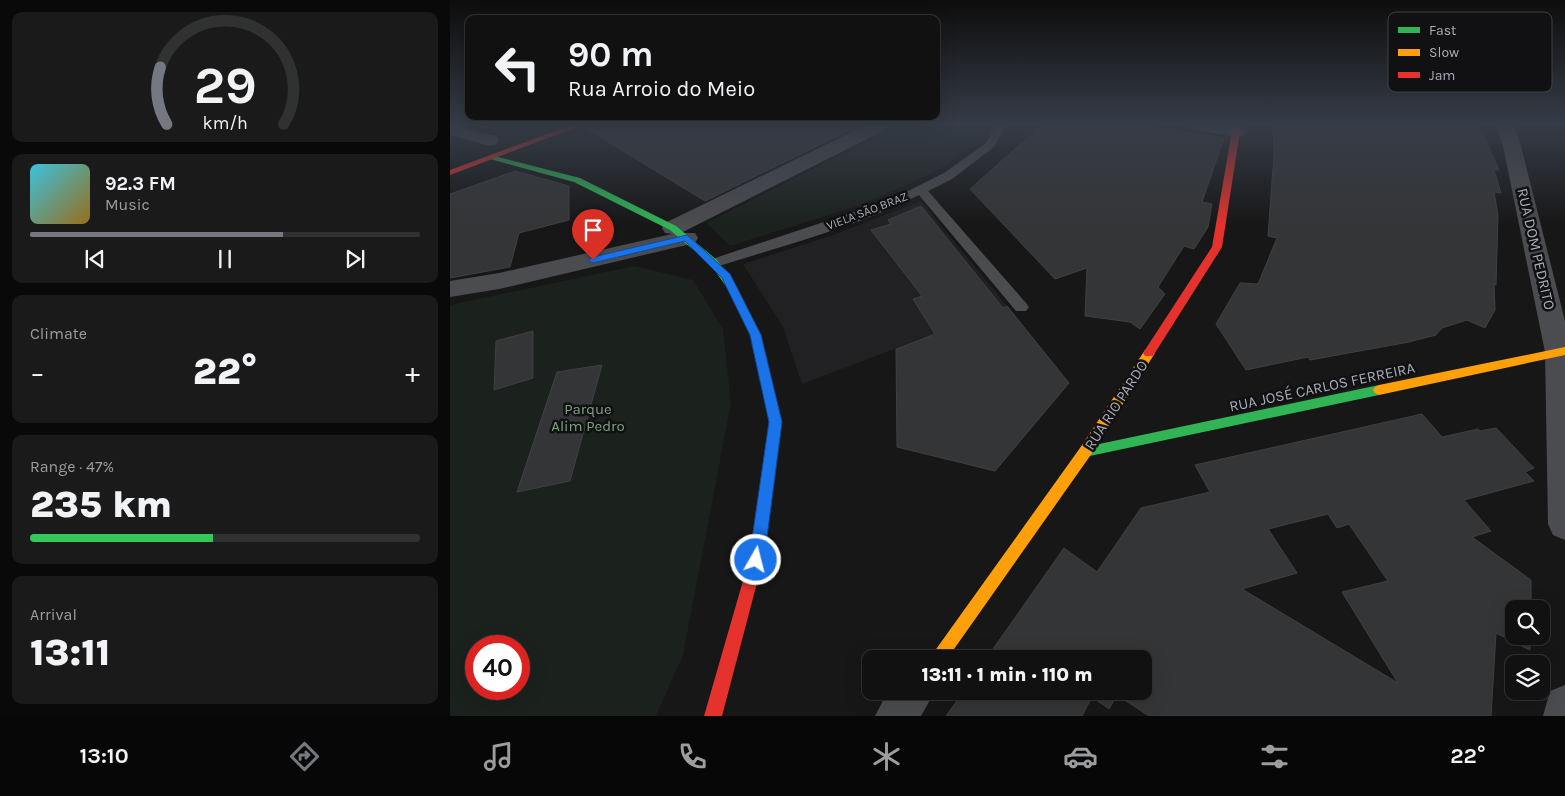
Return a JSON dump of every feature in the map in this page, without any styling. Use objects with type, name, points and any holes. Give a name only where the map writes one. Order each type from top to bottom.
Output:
[{"type":"street","points":[[450,172],[470,158]]},
{"type":"street","points":[[523,158],[577,180],[680,233],[727,277],[756,335],[775,422],[756,560],[712,716]]},
{"type":"street","points":[[450,289],[499,281],[680,233],[819,158]]},
{"type":"street","name":"RUA RIO PARDO","points":[[943,650],[1085,452],[1217,247],[1232,158]]},
{"type":"street","name":"RUA DOM PEDRITO","points":[[1515,158],[1562,352],[1565,524]]},
{"type":"street","name":"RUA JOSÉ CARLOS FERREIRA","points":[[1085,452],[1562,352]]},
{"type":"street","points":[[896,716],[908,700]]},
{"type":"street","points":[[1564,716],[1565,706]]},
{"type":"lane","name":"VIELA SÃO BRAZ","points":[[714,263],[824,228],[894,203],[948,176],[972,158]]},
{"type":"lane","points":[[921,190],[1021,307]]},
{"type":"shaded area","points":[[921,201],[1007,306],[802,384],[783,327],[743,264],[830,236]]},
{"type":"green space","points":[[834,158],[954,158],[933,173],[864,204],[730,246],[706,223]]},
{"type":"green space","name":"Parque Alim Pedro","points":[[634,266],[693,280],[723,329],[731,403],[683,655],[656,716],[450,716],[450,305]]},
{"type":"building","points":[[635,158],[792,158],[705,201]]},
{"type":"building","points":[[1004,158],[1217,158],[1202,202],[1212,204],[1208,227],[1194,249],[1184,246],[1158,287],[1165,294],[1140,329],[1130,322],[1085,316],[1087,268],[1055,279],[970,189]]},
{"type":"building","points":[[1274,158],[1494,158],[1499,170],[1494,170],[1501,193],[1494,192],[1498,215],[1496,285],[1494,284],[1495,310],[1485,328],[1467,320],[1442,328],[1436,335],[1409,342],[1310,360],[1308,357],[1246,370],[1216,324],[1240,283],[1258,284],[1277,238],[1268,236]]},
{"type":"building","points":[[515,171],[569,186],[569,220],[519,233],[510,267],[450,278],[450,194]]},
{"type":"building","points":[[921,206],[1003,308],[1007,306],[1069,383],[995,471],[897,447],[896,349],[935,334],[913,299],[922,296],[871,230],[891,224],[888,220]]},
{"type":"building","points":[[533,331],[533,378],[494,390],[496,341]]},
{"type":"building","points":[[602,365],[570,481],[517,492],[557,372]]},
{"type":"building","points":[[1422,414],[1442,437],[1478,429],[1480,431],[1496,428],[1534,468],[1525,472],[1534,481],[1464,500],[1491,531],[1472,537],[1531,580],[1531,600],[1505,600],[1505,638],[1496,633],[1491,716],[1149,716],[1125,700],[1152,700],[1152,650],[992,650],[1064,548],[1097,572],[1141,508],[1210,492],[1195,465]],"holes":[[[1328,514],[1337,528],[1349,524],[1388,581],[1342,592],[1398,683],[1242,589],[1297,573],[1268,529]]]},
{"type":"building","points":[[1520,645],[1530,645],[1530,650]]},
{"type":"building","points":[[958,700],[1090,700],[1082,716],[946,716]]},
{"type":"building","points":[[1096,700],[1114,700],[1109,709]]},
{"type":"traffic: fast","points":[[498,158],[577,180],[673,228],[714,262],[732,287]]},
{"type":"traffic: fast","points":[[1085,452],[1379,390]]},
{"type":"traffic: slow","points":[[1379,390],[1565,351]]},
{"type":"traffic: slow","points":[[943,650],[1085,452],[1149,353]]},
{"type":"traffic: jam","points":[[450,173],[489,158]]},
{"type":"traffic: jam","points":[[1149,353],[1217,247],[1232,158]]},
{"type":"traffic: jam","points":[[713,716],[756,560],[775,422],[756,335],[732,287]]},
{"type":"route","points":[[593,260],[687,238],[727,277],[756,335],[775,422],[756,560]]}]
